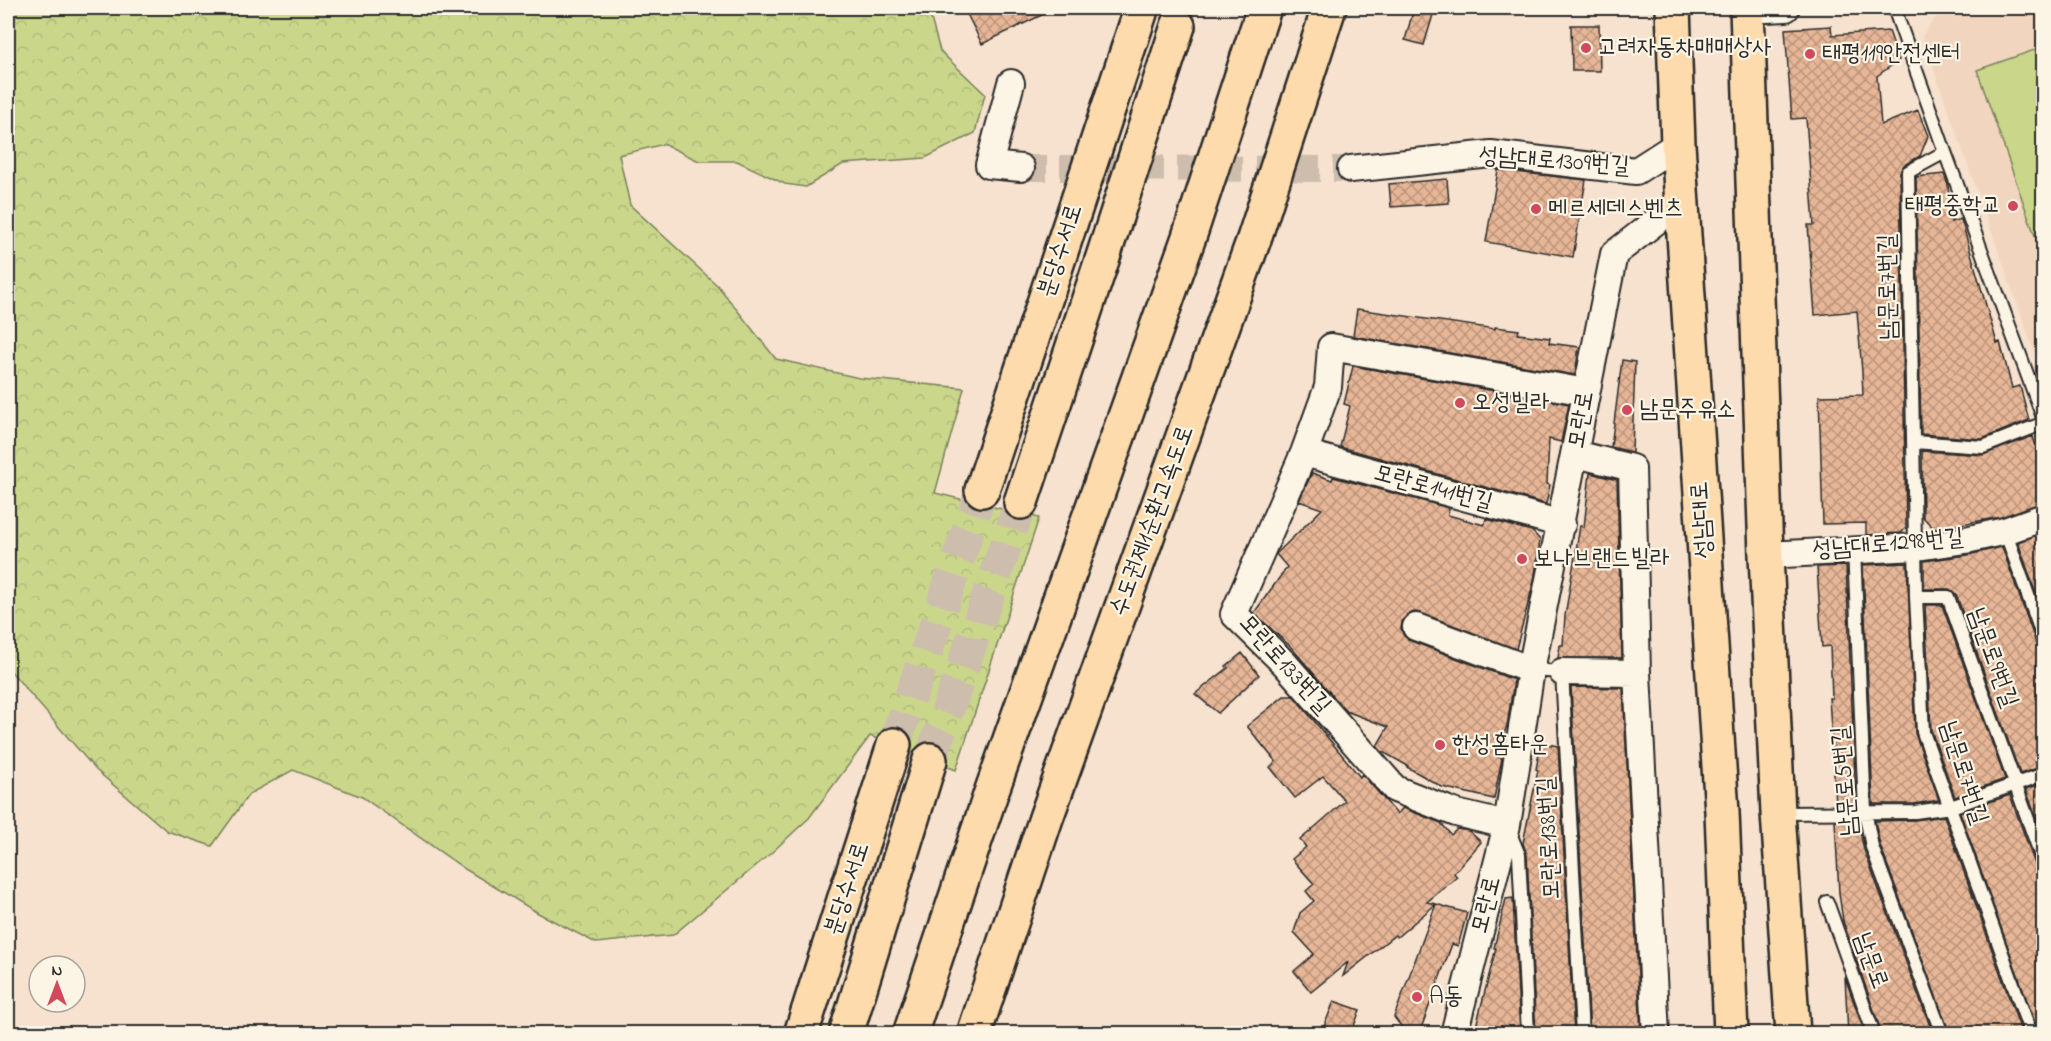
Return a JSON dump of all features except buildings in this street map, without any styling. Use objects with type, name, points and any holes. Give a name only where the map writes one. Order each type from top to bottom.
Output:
[{"type":"main road","points":[[910,1034],[991,793],[1189,237],[1264,8]]},
{"type":"main road","name":"수도권제1순환고속도로","points":[[974,1034],[1046,818],[1254,239],[1329,8]]},
{"type":"main road","name":"성남대로","points":[[1672,8],[1678,144],[1722,812],[1731,1034]]},
{"type":"main road","points":[[1747,9],[1766,555],[1778,813],[1793,1034]]},
{"type":"main road","name":"분당수서로","points":[[982,490],[1140,13]]},
{"type":"main road","name":"분당수서로","points":[[1021,502],[1178,26]]},
{"type":"main road","name":"분당수서로","points":[[801,1034],[894,745]]},
{"type":"main road","name":"분당수서로","points":[[846,1034],[930,760]]},
{"type":"street","points":[[1747,9],[1786,8]]},
{"type":"street","points":[[1011,83],[989,165],[1022,168]]},
{"type":"street","name":"성남대로1309번길","points":[[1351,169],[1491,154],[1636,171],[1678,144]]},
{"type":"street","name":"모란로","points":[[1454,1034],[1507,825],[1531,670],[1576,454],[1614,254],[1682,201]]},
{"type":"street","name":"모란로133번길","points":[[1507,825],[1456,813],[1395,789],[1285,663],[1234,614],[1304,453],[1328,387],[1331,347],[1586,392]]},
{"type":"street","name":"모란로141번길","points":[[1304,453],[1562,524]]},
{"type":"street","points":[[1576,454],[1632,468],[1637,673],[1656,1034]]},
{"type":"street","name":"성남대로1298번길","points":[[1766,555],[1917,547],[2005,531],[2043,517]]},
{"type":"street","points":[[1416,627],[1531,670]]},
{"type":"street","points":[[1562,672],[1637,673]]},
{"type":"lane","points":[[1894,8],[2043,422],[1983,447],[1914,442]]},
{"type":"lane","name":"남문로7번길","points":[[1944,152],[1908,172],[1917,547],[1916,597],[1923,732],[2031,1034]]},
{"type":"lane","points":[[2005,531],[2043,640]]},
{"type":"lane","name":"남문로5번길","points":[[1854,549],[1865,811],[1872,847],[1942,1034]]},
{"type":"lane","name":"남문로9번길","points":[[1916,597],[1948,597],[2043,864]]},
{"type":"lane","points":[[1531,670],[1562,672]]},
{"type":"lane","name":"모란로138번길","points":[[1562,672],[1582,1034]]},
{"type":"lane","points":[[1778,813],[1915,812],[1951,807],[2043,774]]},
{"type":"lane","points":[[1507,825],[1519,855],[1528,1034]]},
{"type":"lane","name":"남문로","points":[[1827,902],[1874,1034]]},
{"type":"shaded area","name":"태평중학교","points":[[2043,11],[2043,376],[1922,36],[1936,17],[2036,14]]},
{"type":"green space","points":[[8,8],[928,8],[940,51],[985,94],[975,133],[925,158],[843,164],[806,187],[785,184],[737,161],[699,161],[664,144],[619,155],[630,205],[718,286],[776,359],[859,378],[964,388],[935,493],[1039,518],[956,770],[870,736],[809,818],[770,854],[673,935],[596,943],[538,913],[465,869],[362,797],[293,770],[249,794],[212,846],[167,831],[96,770],[8,668]]},
{"type":"green space","points":[[2043,47],[2044,255],[2042,256],[1977,70]]},
{"type":"tunnel","points":[[1021,168],[1351,169]]},
{"type":"tunnel","points":[[894,745],[982,490]]},
{"type":"tunnel","points":[[930,760],[1021,502]]},
{"type":"place","name":"고려자동차매매상사","points":[[1586,48]]},
{"type":"place","name":"태평119안전센터","points":[[1810,54]]},
{"type":"place","name":"태평중학교","points":[[2013,206]]},
{"type":"place","name":"메르세데스벤츠","points":[[1536,209]]},
{"type":"place","name":"오성빌라","points":[[1460,403]]},
{"type":"place","name":"남문주유소","points":[[1627,410]]},
{"type":"place","name":"보나브랜드빌라","points":[[1522,559]]},
{"type":"place","name":"한성홈타운","points":[[1440,745]]},
{"type":"place","name":"A동","points":[[1417,997]]}]
